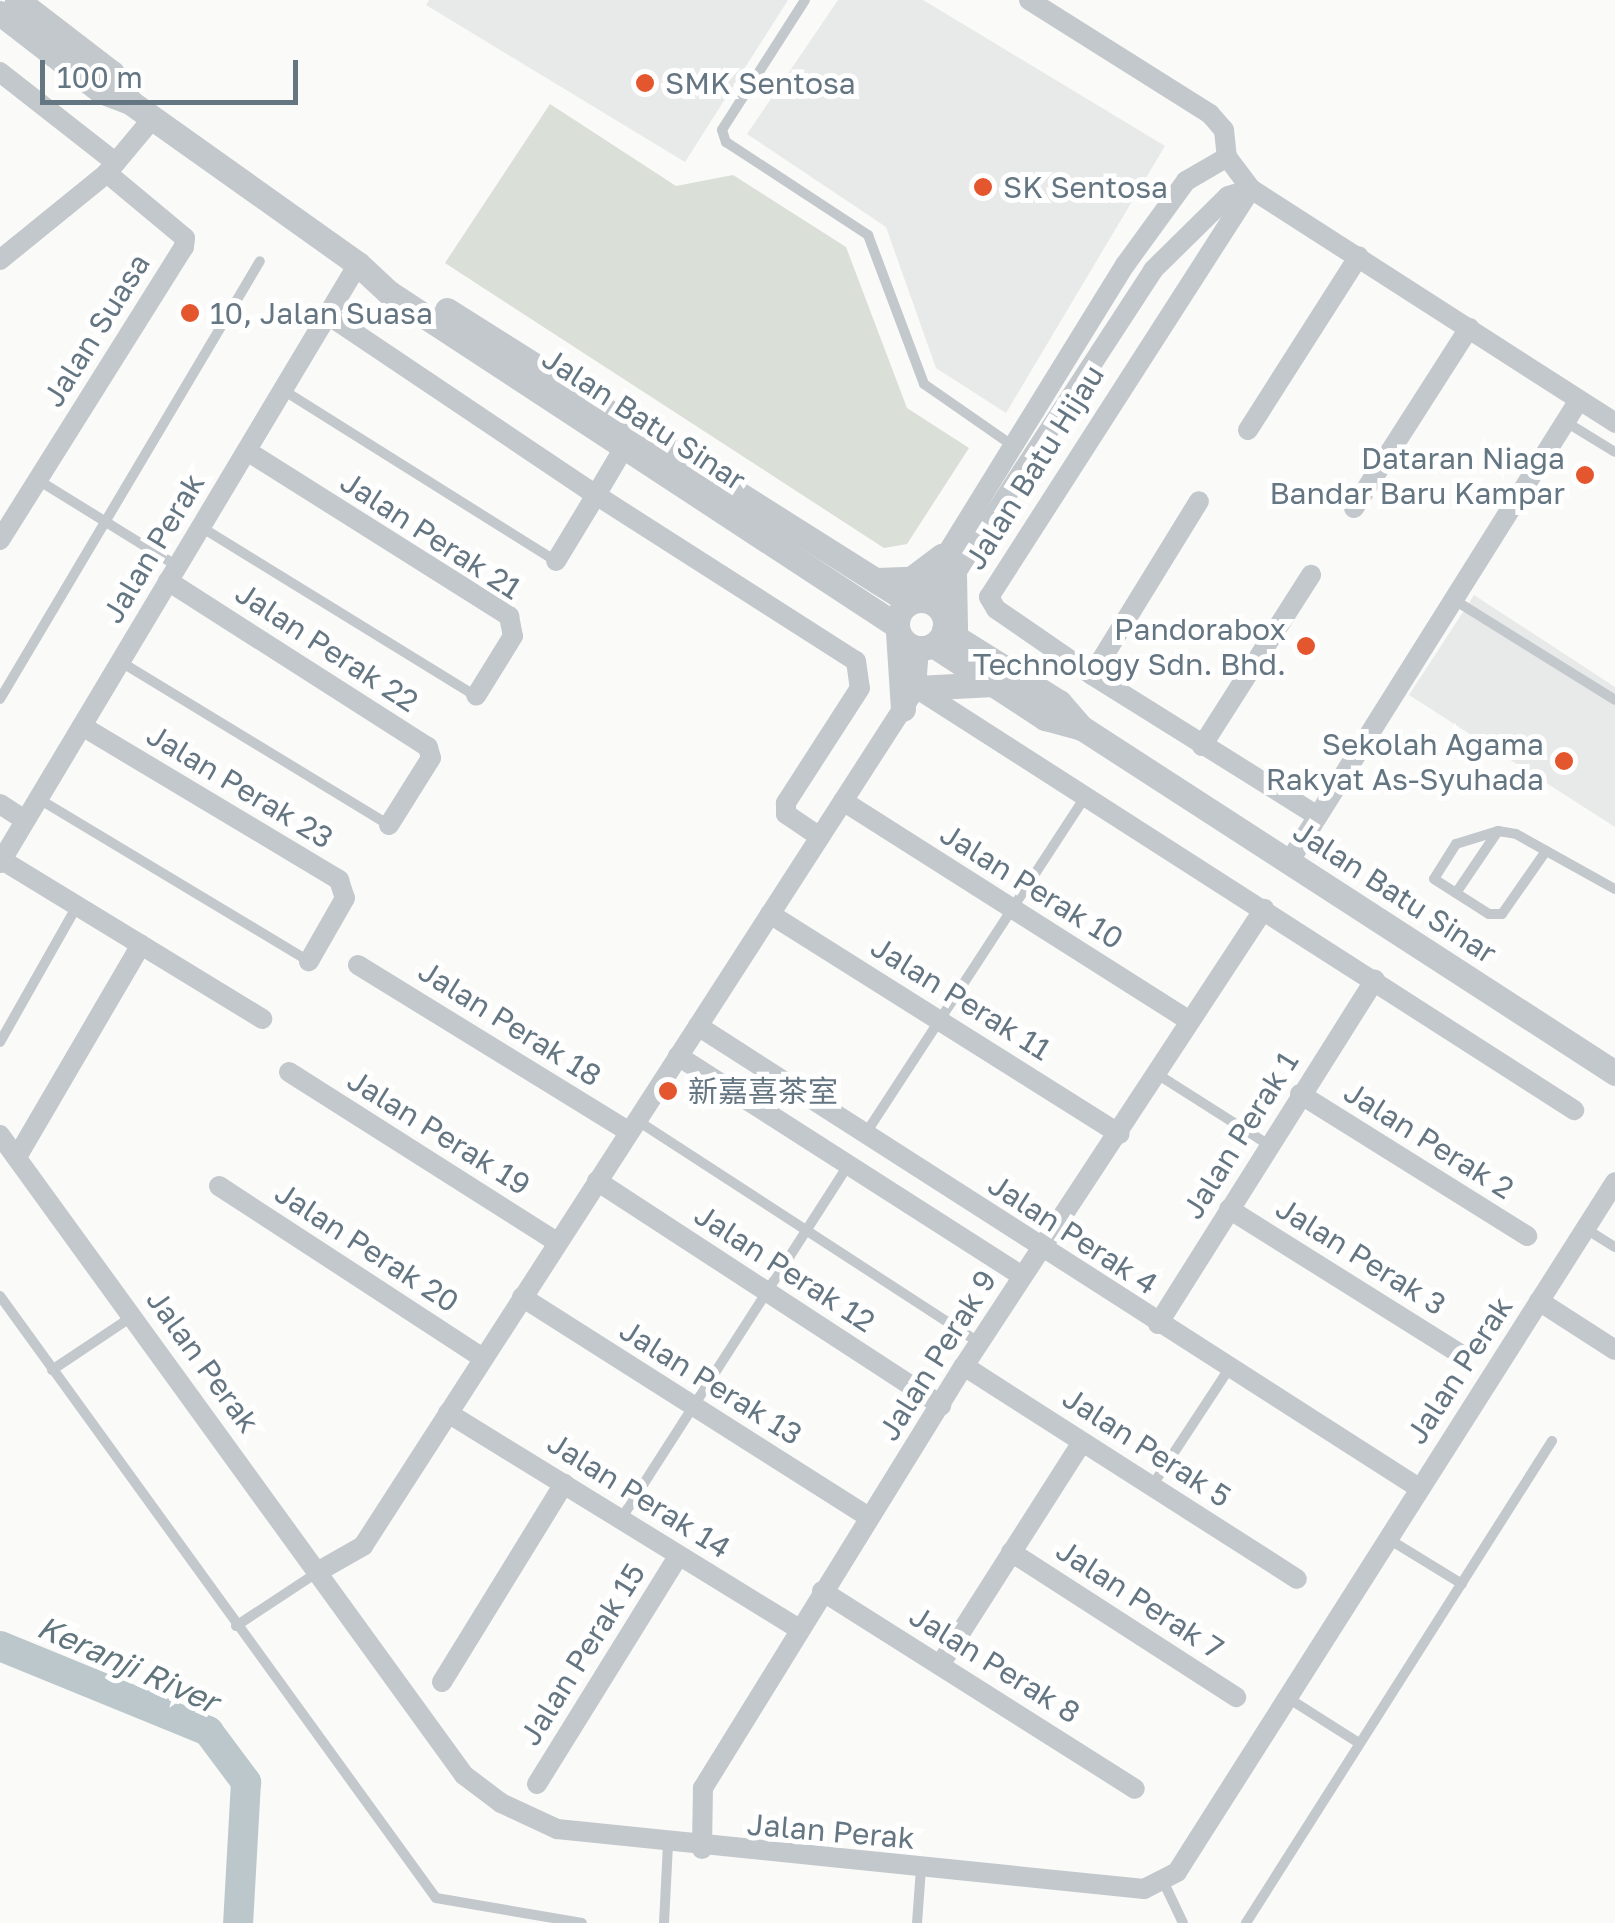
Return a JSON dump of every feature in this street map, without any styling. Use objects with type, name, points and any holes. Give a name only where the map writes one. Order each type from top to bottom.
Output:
[{"type":"street","name":"Jalan Batu Sinar","points":[[17,0],[112,74],[130,102]]},
{"type":"street","points":[[1028,0],[1210,114],[1224,130],[1228,157],[1251,189],[1615,423]]},
{"type":"street","name":"Jalan Batu Sinar","points":[[0,13],[101,91],[130,102],[358,264],[388,292],[897,628],[940,641],[1059,702],[1082,728],[1615,1073]]},
{"type":"street","points":[[0,72],[111,168]]},
{"type":"street","points":[[2,256],[111,168],[153,118]]},
{"type":"street","name":"Jalan Batu Hijau","points":[[948,565],[1011,444],[1186,181],[1228,157]]},
{"type":"street","name":"Jalan Suasa","points":[[0,540],[186,242],[111,168]]},
{"type":"street","name":"Jalan Batu Hijau","points":[[921,602],[1030,456],[1152,270],[1228,196],[1251,189]]},
{"type":"street","name":"Jalan Batu Hijau","points":[[1251,189],[990,588],[996,609],[1202,746],[1318,816]]},
{"type":"street","points":[[1248,430],[1360,256]]},
{"type":"street","name":"Jalan Batu Sinar","points":[[358,264],[396,278],[871,579],[921,602]]},
{"type":"street","name":"Jalan Perak","points":[[1,862],[358,264]]},
{"type":"street","points":[[328,315],[596,495],[856,661],[860,688],[786,803],[786,814],[820,837]]},
{"type":"street","points":[[1354,508],[1469,328]]},
{"type":"street","points":[[1289,862],[1580,400]]},
{"type":"street","points":[[556,560],[625,446]]},
{"type":"street","name":"Jalan Perak 21","points":[[247,451],[510,616],[512,636],[476,696]]},
{"type":"street","points":[[1092,675],[1200,501]]},
{"type":"street","points":[[319,1571],[363,1546],[909,698],[952,618],[948,565],[911,579],[871,579]]},
{"type":"street","name":"Jalan Perak 22","points":[[173,574],[428,747],[432,758],[389,825]]},
{"type":"street","points":[[1202,746],[1311,575]]},
{"type":"street","points":[[909,698],[897,628],[921,602],[940,641],[994,684],[1045,718],[1082,728]]},
{"type":"street","points":[[909,698],[994,684]]},
{"type":"street","points":[[909,698],[1086,796],[1574,1110]]},
{"type":"street","name":"Jalan Perak 23","points":[[82,726],[339,880],[344,898],[309,961]]},
{"type":"street","name":"Jalan Perak 10","points":[[843,802],[1190,1021]]},
{"type":"street","points":[[0,804],[26,820]]},
{"type":"street","points":[[1,862],[262,1018]]},
{"type":"street","name":"Jalan Perak 9","points":[[702,1849],[704,1788],[799,1628],[1022,1276],[1264,909]]},
{"type":"street","name":"Jalan Perak 11","points":[[770,914],[1119,1134]]},
{"type":"street","points":[[17,1157],[141,945]]},
{"type":"street","name":"Jalan Perak 18","points":[[358,964],[633,1126]]},
{"type":"street","name":"Jalan Perak 1","points":[[1158,1324],[1300,1094],[1376,980]]},
{"type":"street","name":"Jalan Perak 4","points":[[698,1026],[1418,1488]]},
{"type":"street","name":"Jalan Perak 4","points":[[678,1056],[1022,1276]]},
{"type":"street","name":"Jalan Perak 19","points":[[289,1072],[558,1242]]},
{"type":"street","name":"Jalan Perak 2","points":[[1300,1094],[1527,1236]]},
{"type":"street","name":"Jalan Perak","points":[[0,1134],[464,1775],[501,1803],[556,1829],[702,1849],[1144,1890],[1164,1883],[1287,1698],[1615,1182]]},
{"type":"street","name":"Jalan Perak 12","points":[[598,1181],[941,1405]]},
{"type":"street","name":"Jalan Perak 20","points":[[219,1186],[483,1358]]},
{"type":"street","name":"Jalan Perak 3","points":[[1229,1209],[1460,1354]]},
{"type":"street","name":"Jalan Perak 13","points":[[522,1298],[869,1517]]},
{"type":"street","points":[[1539,1301],[1615,1350]]},
{"type":"street","name":"Jalan Perak 5","points":[[964,1366],[1297,1579]]},
{"type":"street","name":"Jalan Perak 14","points":[[448,1413],[799,1628]]},
{"type":"street","points":[[940,1665],[1082,1442]]},
{"type":"street","points":[[442,1682],[564,1484]]},
{"type":"street","name":"Jalan Perak 7","points":[[1011,1552],[1236,1697]]},
{"type":"street","name":"Jalan Perak 15","points":[[537,1784],[679,1555]]},
{"type":"street","name":"Jalan Perak 8","points":[[822,1591],[1135,1789]]},
{"type":"lane","points":[[805,0],[722,130],[726,142],[868,235],[924,384],[1030,456]]},
{"type":"lane","points":[[0,699],[260,261]]},
{"type":"lane","points":[[283,390],[556,560]]},
{"type":"lane","points":[[1566,422],[1615,452]]},
{"type":"lane","points":[[38,480],[106,522],[173,574]]},
{"type":"lane","points":[[201,527],[476,696]]},
{"type":"lane","points":[[1456,601],[1615,700]]},
{"type":"lane","points":[[120,662],[389,825]]},
{"type":"lane","points":[[866,1134],[1086,796]]},
{"type":"lane","points":[[38,798],[309,961]]},
{"type":"lane","points":[[1546,851],[1502,914],[1434,879],[1434,871],[1456,844],[1498,831],[1546,851],[1615,890]]},
{"type":"lane","points":[[1456,893],[1498,831]]},
{"type":"lane","points":[[0,1042],[78,906]]},
{"type":"lane","points":[[1156,1074],[1269,1144]]},
{"type":"lane","points":[[633,1126],[807,1230],[980,1343]]},
{"type":"lane","points":[[621,1519],[848,1165]]},
{"type":"lane","points":[[1585,1228],[1615,1248]]},
{"type":"lane","points":[[0,1296],[436,1898],[582,1923]]},
{"type":"lane","points":[[52,1370],[133,1316]]},
{"type":"lane","points":[[1152,1486],[1228,1369]]},
{"type":"lane","points":[[1246,1923],[1552,1442]]},
{"type":"lane","points":[[1387,1538],[1462,1584]]},
{"type":"lane","points":[[236,1626],[319,1571]]},
{"type":"lane","points":[[1287,1698],[1359,1743]]},
{"type":"lane","points":[[664,1923],[668,1844]]},
{"type":"lane","points":[[917,1923],[921,1869]]},
{"type":"lane","points":[[1164,1883],[1183,1923]]},
{"type":"shaded area","name":"SMK Sentosa","points":[[429,0],[788,0],[685,162],[426,5]]},
{"type":"shaded area","name":"SK Sentosa","points":[[838,0],[923,0],[1165,146],[1006,413],[936,368],[886,227],[747,134]]},
{"type":"shaded area","points":[[550,104],[676,186],[733,175],[846,247],[907,408],[969,448],[907,544],[884,548],[445,263]]},
{"type":"shaded area","name":"Sekolah Agama Rakyat As-Syuhada","points":[[1474,595],[1615,687],[1615,827],[1409,695]]},
{"type":"waterway","name":"Keranji River","points":[[0,1646],[208,1731],[246,1782],[238,1923]]},
{"type":"place","name":"SMK Sentosa","points":[[645,83]]},
{"type":"place","name":"SK Sentosa","points":[[983,187]]},
{"type":"place","name":"10, Jalan Suasa","points":[[190,313]]},
{"type":"place","name":"Dataran Niaga Bandar Baru Kampar","points":[[1585,475]]},
{"type":"place","name":"Pandorabox Technology Sdn. Bhd.","points":[[1306,646]]},
{"type":"place","name":"Sekolah Agama Rakyat As-Syuhada","points":[[1564,761]]},
{"type":"place","name":"新嘉喜茶室","points":[[668,1091]]}]
